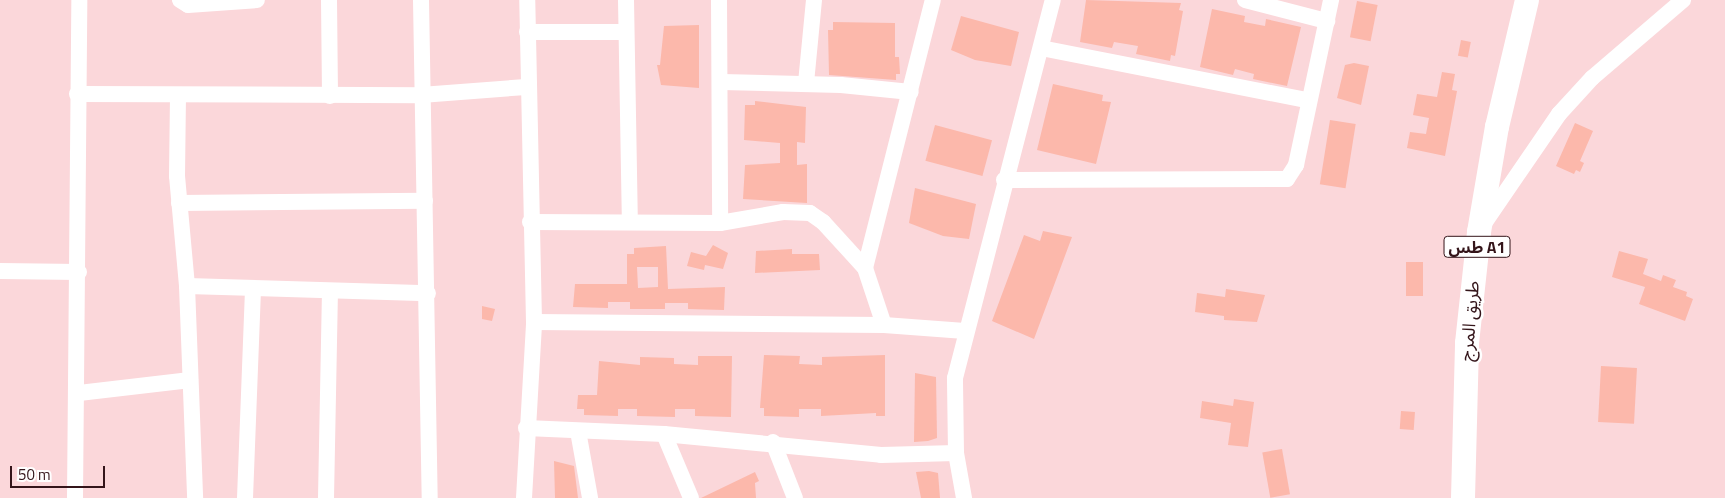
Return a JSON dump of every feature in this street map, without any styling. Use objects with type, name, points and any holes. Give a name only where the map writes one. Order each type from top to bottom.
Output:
[{"type":"highway","name":"طريق المرج","points":[[1463,498],[1467,343],[1479,232],[1497,126],[1527,0]]},
{"type":"street","points":[[75,498],[79,393],[77,94],[79,0]]},
{"type":"street","points":[[180,0],[188,5],[257,0]]},
{"type":"street","points":[[329,0],[330,96]]},
{"type":"street","points":[[422,0],[422,95],[428,292],[430,498]]},
{"type":"street","points":[[524,498],[526,428],[534,322],[526,87],[527,0]]},
{"type":"street","points":[[626,0],[630,222]]},
{"type":"street","points":[[719,0],[722,82],[720,223]]},
{"type":"street","points":[[806,83],[814,0]]},
{"type":"street","points":[[865,268],[933,0]]},
{"type":"street","points":[[964,498],[956,453],[954,396],[965,331],[1053,0]]},
{"type":"street","points":[[1245,0],[1326,21]]},
{"type":"street","points":[[1004,180],[1280,181],[1294,170],[1307,100],[1332,0]]},
{"type":"street","points":[[1479,232],[1559,114],[1592,78],[1682,0]]},
{"type":"street","points":[[527,32],[626,32]]},
{"type":"street","points":[[1041,48],[1307,100]]},
{"type":"street","points":[[722,82],[806,83],[911,92]]},
{"type":"street","points":[[77,94],[422,95],[526,87]]},
{"type":"street","points":[[178,95],[179,203],[187,286],[195,498]]},
{"type":"street","points":[[179,203],[425,201]]},
{"type":"street","points":[[530,222],[720,223],[784,212],[810,213],[823,222],[865,268],[884,325]]},
{"type":"street","points":[[0,271],[79,272]]},
{"type":"street","points":[[187,286],[253,290],[428,292]]},
{"type":"street","points":[[245,498],[253,290]]},
{"type":"street","points":[[326,498],[330,291]]},
{"type":"street","points":[[534,322],[884,325],[965,331]]},
{"type":"street","points":[[79,393],[190,380]]},
{"type":"street","points":[[526,428],[664,434],[773,442],[881,455],[956,453]]},
{"type":"street","points":[[578,431],[590,498]]},
{"type":"street","points":[[664,434],[691,498]]},
{"type":"street","points":[[773,442],[795,498]]},
{"type":"building","points":[[1086,0],[1181,3],[1179,10],[1183,11],[1175,56],[1171,55],[1170,61],[1136,54],[1138,46],[1114,42],[1112,48],[1080,42]]},
{"type":"building","points":[[1357,1],[1378,5],[1371,41],[1350,37]]},
{"type":"building","points":[[1212,9],[1245,16],[1244,22],[1265,26],[1266,19],[1301,27],[1287,86],[1253,79],[1254,74],[1235,69],[1233,75],[1200,67]]},
{"type":"building","points":[[961,16],[1019,32],[1011,66],[975,60],[951,50]]},
{"type":"building","points":[[833,22],[895,23],[895,57],[899,57],[900,74],[896,74],[896,80],[829,75],[828,30],[833,30]]},
{"type":"building","points":[[699,25],[699,88],[661,85],[657,65],[660,65],[664,26]]},
{"type":"building","points":[[1461,40],[1471,42],[1468,58],[1458,56]]},
{"type":"building","points":[[1354,63],[1369,66],[1361,105],[1337,98],[1345,65]]},
{"type":"building","points":[[1442,72],[1455,74],[1452,90],[1457,91],[1445,156],[1407,148],[1410,132],[1426,134],[1429,118],[1413,115],[1417,94],[1437,97]]},
{"type":"building","points":[[1053,84],[1103,95],[1102,101],[1111,102],[1096,164],[1037,150]]},
{"type":"building","points":[[755,101],[806,107],[805,143],[797,142],[797,165],[807,164],[807,203],[743,199],[745,165],[780,163],[780,143],[744,140],[745,105],[755,105]]},
{"type":"building","points":[[1330,120],[1356,124],[1346,188],[1320,184]]},
{"type":"building","points":[[1575,123],[1593,131],[1580,161],[1584,163],[1580,172],[1576,170],[1574,174],[1556,166]]},
{"type":"building","points":[[935,125],[992,140],[982,176],[925,161]]},
{"type":"building","points":[[915,188],[976,204],[969,239],[943,236],[909,223]]},
{"type":"building","points":[[1043,231],[1072,237],[1034,339],[992,321],[1024,235],[1040,241]]},
{"type":"building","points":[[713,245],[728,253],[723,269],[705,265],[704,270],[687,266],[691,252],[706,256]]},
{"type":"building","points":[[666,246],[668,289],[725,287],[724,310],[688,309],[688,303],[665,303],[665,309],[630,309],[630,302],[608,302],[608,308],[573,307],[575,284],[627,284],[627,254],[634,254],[634,248]],"holes":[[[637,267],[658,267],[658,287],[638,288]]]},
{"type":"building","points":[[792,249],[792,254],[819,254],[820,270],[755,273],[756,251]]},
{"type":"building","points":[[1619,251],[1648,259],[1643,274],[1661,281],[1663,275],[1676,280],[1673,287],[1687,292],[1686,296],[1693,299],[1685,321],[1639,304],[1645,287],[1612,277]]},
{"type":"building","points":[[1406,262],[1423,262],[1423,296],[1406,296]]},
{"type":"building","points":[[1226,289],[1265,295],[1257,322],[1224,320],[1224,316],[1195,312],[1197,293],[1225,297]]},
{"type":"building","points":[[482,306],[495,309],[492,321],[482,319]]},
{"type":"building","points":[[764,355],[800,356],[799,364],[822,365],[822,357],[885,355],[885,416],[876,416],[876,413],[821,416],[821,409],[799,409],[799,417],[764,416],[764,408],[760,408]]},
{"type":"building","points":[[698,356],[732,356],[731,417],[695,416],[695,409],[675,409],[675,417],[637,416],[637,409],[618,409],[618,416],[584,415],[584,409],[577,409],[578,395],[597,395],[599,361],[640,365],[640,357],[674,358],[674,364],[698,365]]},
{"type":"building","points":[[1601,366],[1637,368],[1634,424],[1598,422]]},
{"type":"building","points":[[915,373],[936,377],[937,438],[928,441],[914,442]]},
{"type":"building","points":[[1234,399],[1254,402],[1248,447],[1228,445],[1231,423],[1200,418],[1202,401],[1233,406]]},
{"type":"building","points":[[1401,411],[1415,412],[1414,430],[1400,429]]},
{"type":"building","points":[[1282,449],[1290,494],[1270,498],[1262,452]]},
{"type":"building","points":[[554,461],[574,466],[578,498],[555,498]]},
{"type":"building","points":[[929,471],[938,473],[940,498],[921,498],[916,472]]},
{"type":"building","points":[[755,472],[759,481],[755,483],[756,498],[701,498]]}]
